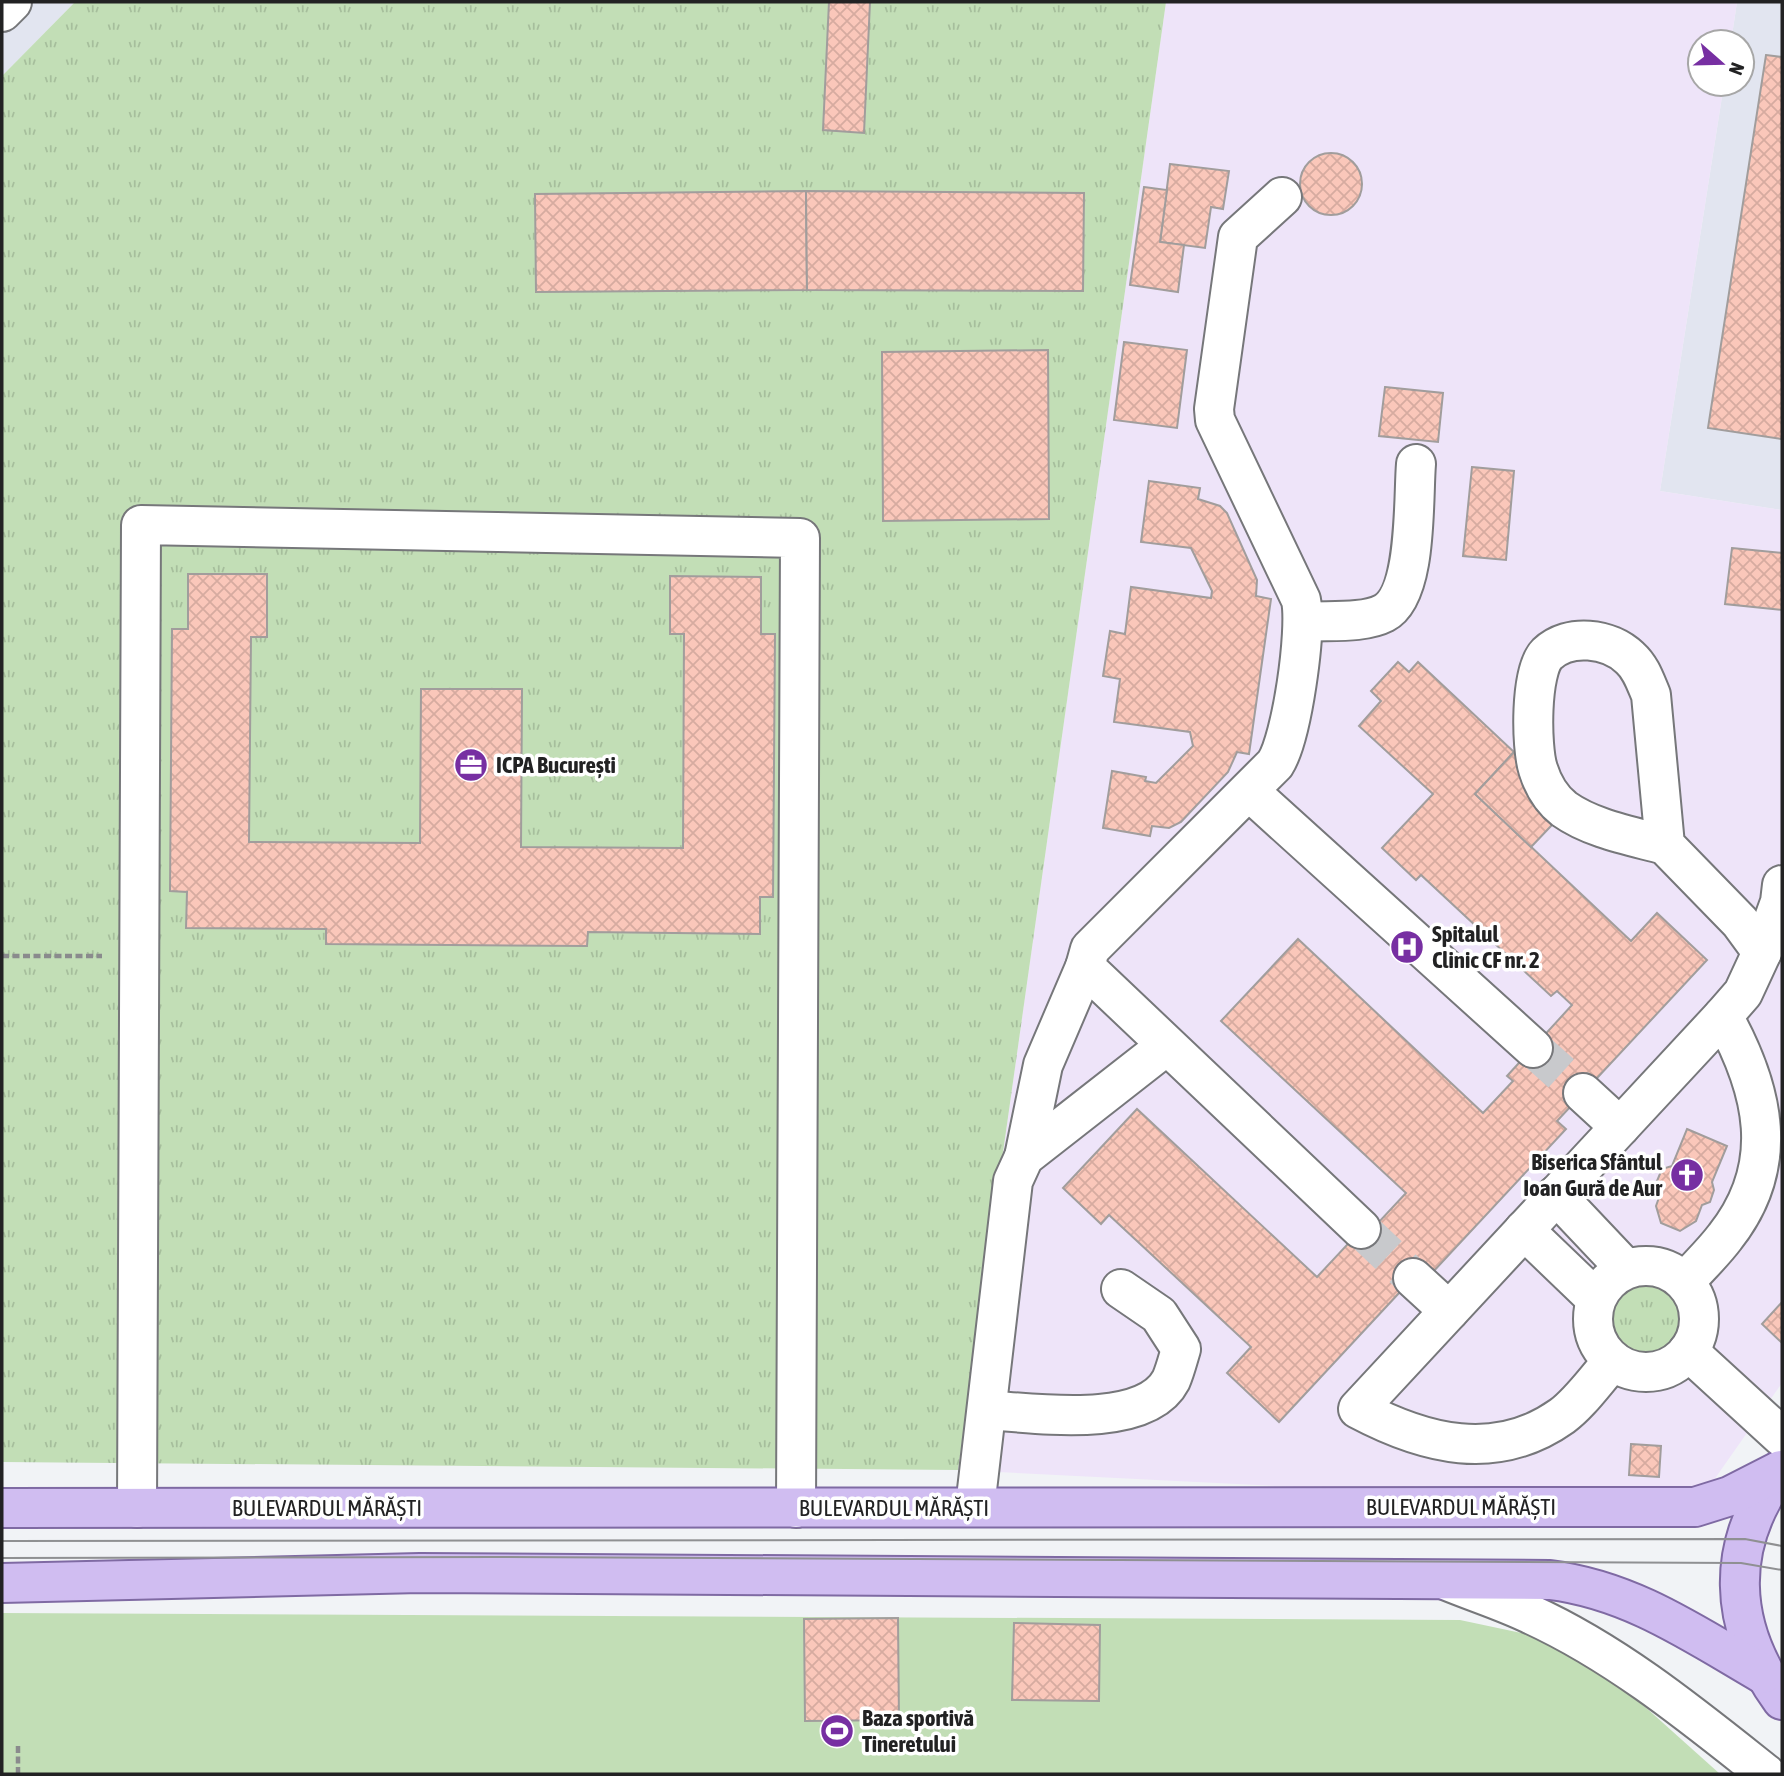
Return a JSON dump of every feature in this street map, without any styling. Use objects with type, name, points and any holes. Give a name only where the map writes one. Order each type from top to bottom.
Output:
[{"type":"main road","name":"BULEVARDUL MĂRĂȘTI","points":[[2,1508],[1695,1507],[1730,1496],[1781,1459]]},
{"type":"main road","points":[[1773,1687],[1748,1642],[1741,1608],[1740,1573],[1745,1539],[1758,1503],[1781,1459]]},
{"type":"main road","points":[[2,1583],[420,1573],[1550,1580],[1587,1585],[1644,1606],[1773,1687]]},
{"type":"street","points":[[2,12],[12,2]]},
{"type":"street","points":[[975,1507],[1013,1181],[1024,1157],[1043,1065],[1085,967],[1090,949],[1275,764],[1286,743],[1304,622],[1301,600],[1215,420],[1214,409],[1238,237],[1282,197]]},
{"type":"street","points":[[1304,622],[1372,617],[1395,604],[1407,581],[1416,464]]},
{"type":"street","points":[[137,1508],[141,524],[800,538],[796,1508]]},
{"type":"street","points":[[1665,845],[1651,695],[1643,674],[1629,657],[1610,645],[1588,639],[1567,643],[1547,654],[1539,668],[1536,683],[1534,748],[1546,789],[1562,807],[1579,818],[1665,845],[1740,922],[1762,952]]},
{"type":"street","points":[[1249,791],[1533,1048]]},
{"type":"street","points":[[1613,1361],[1564,1415],[1532,1434],[1504,1443],[1466,1444],[1427,1438],[1389,1426],[1358,1409],[1743,993],[1762,952],[1780,902],[1782,885]]},
{"type":"street","points":[[1085,967],[1361,1229]]},
{"type":"street","points":[[1685,1282],[1726,1236],[1745,1205],[1757,1174],[1762,1144],[1761,1112],[1754,1081],[1742,1049],[1723,1016]]},
{"type":"street","points":[[1024,1157],[1166,1046]]},
{"type":"street","points":[[1583,1093],[1620,1126]]},
{"type":"street","points":[[1556,1195],[1626,1269]]},
{"type":"street","points":[[1524,1230],[1597,1299]]},
{"type":"street","points":[[1651,1266],[1675,1273],[1685,1282],[1694,1294],[1699,1324],[1696,1338],[1688,1352],[1676,1363],[1661,1370],[1644,1372],[1628,1369],[1613,1361],[1595,1333],[1593,1316],[1597,1299],[1608,1281],[1626,1269],[1651,1266]]},
{"type":"street","points":[[1413,1278],[1449,1311]]},
{"type":"street","points":[[986,1410],[1091,1416],[1142,1406],[1170,1382],[1181,1349],[1159,1315],[1121,1289]]},
{"type":"street","points":[[1688,1352],[1781,1459]]},
{"type":"street","points":[[1445,1580],[1532,1614],[1594,1650],[1660,1692],[1766,1774]]},
{"type":"path","points":[[2,956],[138,956]]},
{"type":"path","points":[[18,1744],[18,1774]]},
{"type":"shaded area","points":[[2,2],[75,2],[2,76]]},
{"type":"shaded area","name":"Spitalul Clinic CF nr. 2","points":[[1166,2],[1737,2],[1733,28],[1686,28],[1686,98],[1722,98],[1660,491],[1782,510],[1782,1383],[1695,1507],[958,1470]]},
{"type":"shaded area","points":[[1737,2],[1782,2],[1782,510],[1660,491],[1722,98],[1756,98],[1756,28],[1733,28]]},
{"type":"green space","points":[[75,2],[1166,2],[958,1470],[2,1462],[2,76]]},
{"type":"green space","points":[[1647,1286],[1660,1288],[1671,1296],[1679,1307],[1679,1333],[1671,1344],[1660,1352],[1647,1354],[1634,1352],[1623,1344],[1615,1333],[1613,1320],[1615,1307],[1623,1296],[1634,1288]]},
{"type":"green space","name":"Baza sportivă Tineretului","points":[[2,1613],[1460,1620],[1535,1636],[1624,1688],[1720,1774],[2,1774]]},
{"type":"building","points":[[829,2],[870,2],[864,133],[823,130]]},
{"type":"building","points":[[1766,55],[1782,57],[1782,439],[1708,428]]},
{"type":"building","points":[[1331,153],[1353,162],[1362,184],[1353,206],[1331,215],[1309,206],[1300,184],[1309,162]]},
{"type":"building","points":[[1170,164],[1229,171],[1223,209],[1211,207],[1205,248],[1160,242]]},
{"type":"building","points":[[1144,187],[1167,190],[1160,242],[1184,245],[1178,292],[1130,285]]},
{"type":"building","points":[[806,191],[807,290],[536,292],[535,194]]},
{"type":"building","points":[[806,191],[1084,193],[1083,291],[807,290]]},
{"type":"building","points":[[1124,342],[1187,350],[1177,428],[1114,420]]},
{"type":"building","points":[[1048,350],[1049,519],[883,521],[882,352]]},
{"type":"building","points":[[1385,387],[1443,393],[1438,442],[1379,436]]},
{"type":"building","points":[[1472,467],[1514,471],[1506,560],[1463,556]]},
{"type":"building","points":[[1149,481],[1200,488],[1198,499],[1220,506],[1227,513],[1257,580],[1256,596],[1271,599],[1249,754],[1237,752],[1228,772],[1181,822],[1169,828],[1152,826],[1150,836],[1103,828],[1112,771],[1146,777],[1145,781],[1156,783],[1193,746],[1190,732],[1114,722],[1120,679],[1103,676],[1110,631],[1125,634],[1131,587],[1211,598],[1212,591],[1191,548],[1141,542]]},
{"type":"building","points":[[1732,548],[1782,553],[1782,610],[1725,604]]},
{"type":"building","name":"ICPA București","points":[[188,574],[267,574],[267,637],[251,637],[249,842],[420,843],[421,689],[522,689],[521,847],[683,848],[684,634],[670,634],[670,576],[761,577],[761,634],[775,634],[773,897],[760,897],[760,934],[588,932],[587,946],[326,944],[326,929],[186,928],[187,892],[170,891],[172,629],[188,629]]},
{"type":"building","points":[[1398,662],[1409,672],[1418,662],[1514,752],[1475,794],[1631,941],[1657,913],[1707,960],[1557,1121],[1566,1129],[1432,1273],[1413,1278],[1279,1422],[1227,1373],[1251,1347],[1109,1215],[1101,1224],[1063,1188],[1137,1109],[1317,1277],[1373,1217],[1379,1222],[1406,1193],[1221,1021],[1298,939],[1483,1113],[1513,1081],[1507,1076],[1572,1005],[1557,991],[1551,996],[1421,875],[1416,880],[1382,848],[1433,794],[1359,726],[1381,701],[1371,691]]},
{"type":"building","points":[[1514,752],[1570,806],[1531,847],[1475,794]]},
{"type":"building","name":"Biserica Sfântul Ioan Gură de Aur","points":[[1687,1129],[1727,1146],[1712,1182],[1714,1190],[1710,1202],[1702,1205],[1696,1221],[1680,1231],[1661,1223],[1656,1206],[1662,1189],[1657,1181],[1662,1169],[1672,1166]]},
{"type":"building","points":[[1782,1302],[1782,1343],[1762,1324]]},
{"type":"building","points":[[1631,1444],[1661,1446],[1659,1477],[1629,1475]]},
{"type":"building","points":[[898,1618],[899,1720],[805,1721],[804,1619]]},
{"type":"building","points":[[1014,1623],[1100,1625],[1099,1701],[1012,1700]]},
{"type":"tunnel","points":[[1533,1048],[1583,1093]]},
{"type":"tunnel","points":[[1361,1229],[1413,1278]]},
{"type":"tram line","points":[[2,1541],[1745,1539],[1782,1546]]},
{"type":"tram line","points":[[2,1558],[496,1557],[1741,1563],[1782,1570]]},
{"type":"place","name":"ICPA București","points":[[471,765]]},
{"type":"place","name":"Spitalul Clinic CF nr. 2","points":[[1407,947]]},
{"type":"place","name":"Biserica Sfântul Ioan Gură de Aur","points":[[1687,1175]]},
{"type":"place","name":"Baza sportivă Tineretului","points":[[837,1731]]}]
